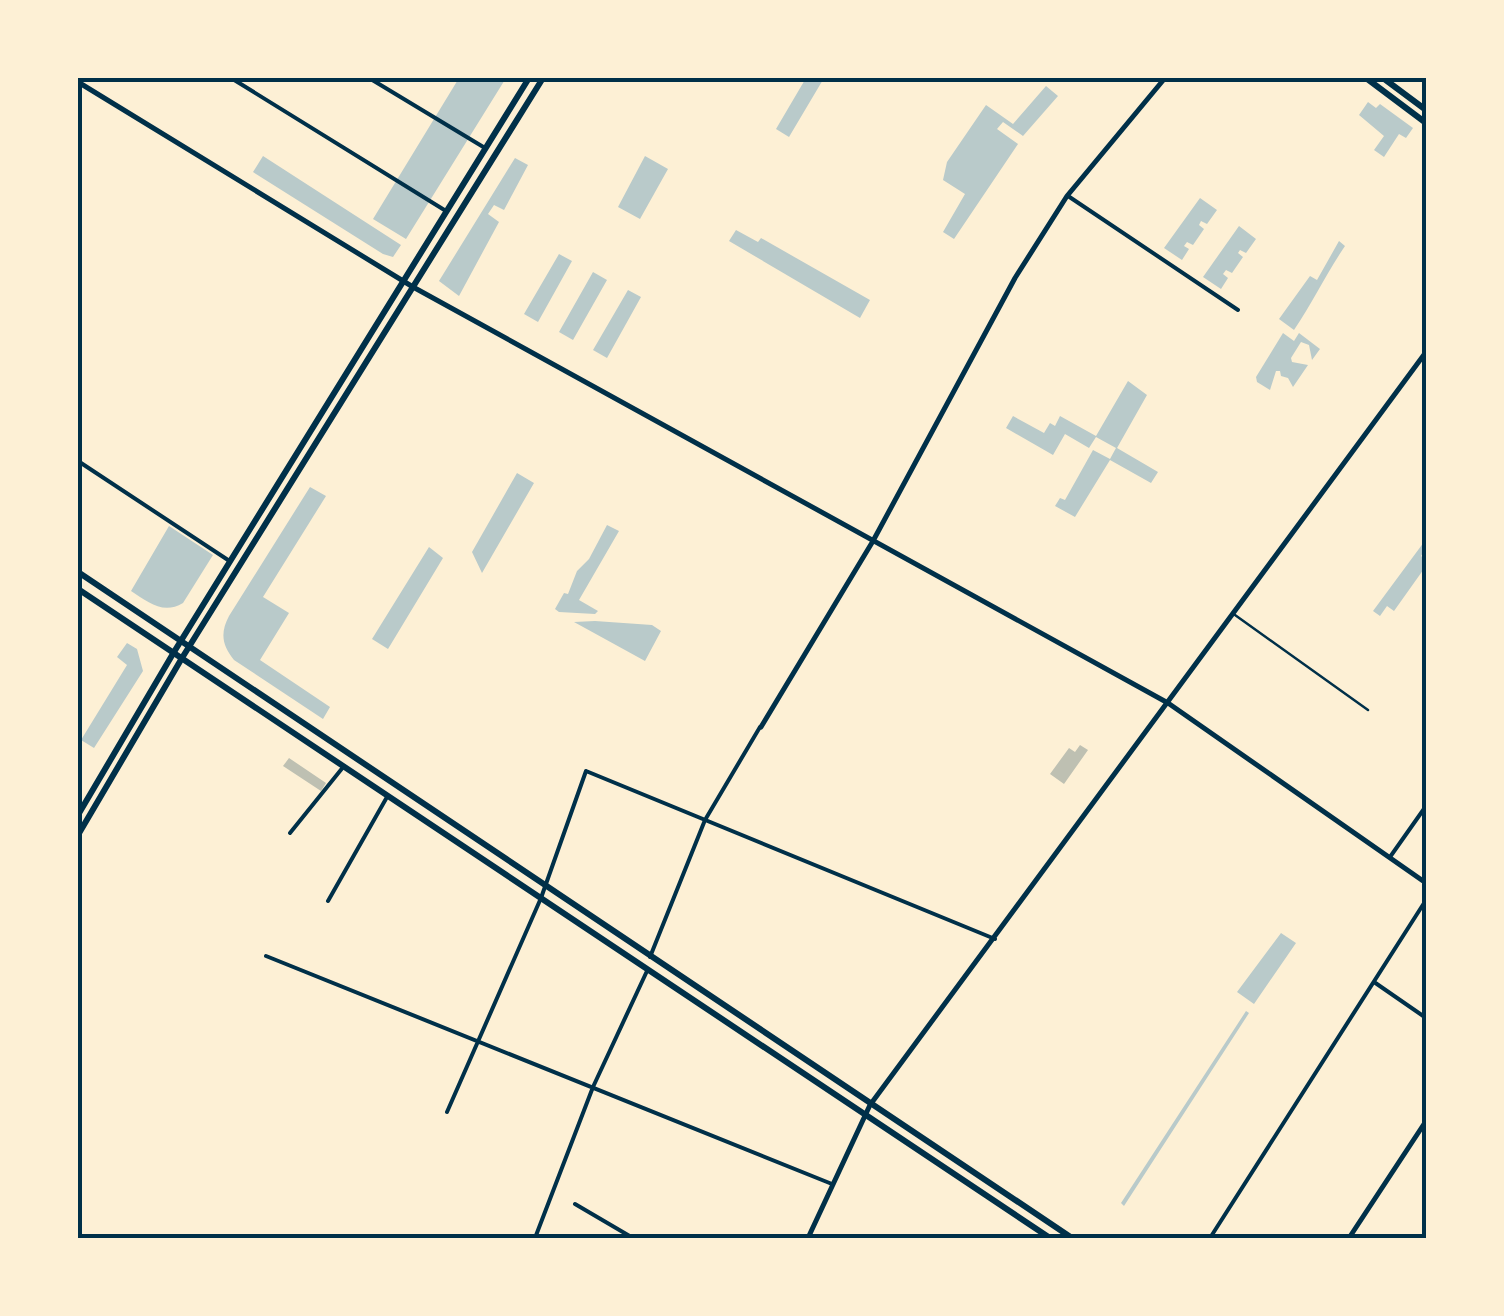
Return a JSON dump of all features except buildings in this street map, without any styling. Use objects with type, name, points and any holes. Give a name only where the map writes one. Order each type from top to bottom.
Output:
[{"type":"main road","points":[[78,835],[182,658],[543,78]]},
{"type":"main road","points":[[1366,78],[1426,123]]},
{"type":"main road","points":[[1383,78],[1426,110]]},
{"type":"main road","points":[[78,815],[174,652],[527,81]]},
{"type":"main road","points":[[78,572],[1072,1238]]},
{"type":"main road","points":[[78,588],[1050,1238]]},
{"type":"street","points":[[231,78],[446,211]]},
{"type":"street","points":[[370,78],[485,148]]},
{"type":"street","points":[[515,78],[527,81]]},
{"type":"street","points":[[650,957],[705,820],[873,541],[1014,278],[1068,196],[1165,78]]},
{"type":"street","points":[[78,82],[413,286],[1168,703],[1426,883]]},
{"type":"street","points":[[1068,196],[1238,310]]},
{"type":"street","points":[[808,1238],[870,1104],[1426,352]]},
{"type":"street","points":[[78,462],[230,561]]},
{"type":"street","points":[[290,832],[344,766]]},
{"type":"street","points":[[447,1112],[541,898],[586,771],[780,854],[995,938]]},
{"type":"street","points":[[328,901],[388,796]]},
{"type":"street","points":[[1390,857],[1426,806]]},
{"type":"street","points":[[1210,1238],[1426,900]]},
{"type":"street","points":[[266,956],[832,1184]]},
{"type":"street","points":[[535,1238],[593,1088],[648,970]]},
{"type":"street","points":[[1374,982],[1426,1018]]},
{"type":"street","points":[[1348,1238],[1426,1121]]},
{"type":"street","points":[[576,1204],[633,1238]]},
{"type":"lane","points":[[1234,614],[1368,710]]},
{"type":"shaded area","points":[[459,78],[506,78],[406,239],[373,219]]},
{"type":"shaded area","points":[[806,78],[824,78],[789,137],[776,129]]},
{"type":"shaded area","points":[[1046,86],[1058,96],[1023,136],[1003,122],[997,129],[1018,144],[954,239],[943,232],[965,194],[943,180],[947,162],[986,105],[1013,124]]},
{"type":"shaded area","points":[[1368,102],[1376,108],[1380,104],[1413,128],[1406,138],[1399,134],[1384,157],[1374,150],[1384,136],[1359,115]]},
{"type":"shaded area","points":[[263,156],[401,245],[393,257],[253,172]]},
{"type":"shaded area","points":[[645,156],[668,169],[640,219],[618,207]]},
{"type":"shaded area","points":[[515,158],[528,165],[504,210],[494,205],[488,214],[499,222],[459,296],[439,281]]},
{"type":"shaded area","points":[[1200,198],[1217,210],[1207,224],[1201,221],[1199,225],[1204,229],[1193,245],[1187,242],[1184,246],[1189,249],[1182,260],[1164,248]]},
{"type":"shaded area","points":[[1239,226],[1256,239],[1246,253],[1240,250],[1238,253],[1243,257],[1232,273],[1226,270],[1223,274],[1228,278],[1221,289],[1203,277]]},
{"type":"shaded area","points":[[736,230],[758,242],[761,238],[870,300],[860,318],[729,241]]},
{"type":"shaded area","points":[[1339,241],[1345,246],[1294,330],[1279,319],[1310,276],[1317,280]]},
{"type":"shaded area","points":[[559,254],[572,261],[538,322],[524,314]]},
{"type":"shaded area","points":[[593,272],[607,280],[573,340],[559,332]]},
{"type":"shaded area","points":[[628,290],[641,297],[607,358],[593,350]]},
{"type":"shaded area","points":[[1283,333],[1294,341],[1299,333],[1320,349],[1312,360],[1309,345],[1301,342],[1292,362],[1308,365],[1293,387],[1288,378],[1276,371],[1270,390],[1256,377]]},
{"type":"shaded area","points":[[1128,381],[1147,395],[1117,448],[1158,472],[1151,483],[1110,460],[1075,517],[1055,506],[1060,498],[1065,500],[1093,450],[1110,459],[1116,448],[1096,437],[1089,448],[1065,434],[1053,455],[1006,428],[1013,416],[1044,433],[1050,423],[1055,426],[1060,416],[1096,436]]},
{"type":"shaded area","points":[[517,473],[534,483],[482,573],[472,552]]},
{"type":"shaded area","points":[[310,487],[326,496],[263,597],[289,613],[260,660],[330,707],[323,719],[234,660],[224,639],[229,616]]},
{"type":"shaded area","points":[[607,525],[619,531],[579,600],[598,611],[559,612],[555,609],[564,593],[568,594],[577,571],[589,559]]},
{"type":"shaded area","points":[[169,526],[213,555],[183,603],[169,608],[156,606],[131,591]]},
{"type":"shaded area","points":[[1424,542],[1426,548],[1421,556],[1426,566],[1394,611],[1387,606],[1380,616],[1373,611]]},
{"type":"shaded area","points":[[429,547],[443,558],[388,649],[372,639]]},
{"type":"shaded area","points":[[574,622],[652,625],[661,631],[645,661]]},
{"type":"shaded area","points":[[127,643],[137,649],[143,671],[94,748],[81,740],[127,665],[117,657]]},
{"type":"shaded area","points":[[1281,933],[1296,943],[1254,1004],[1237,992]]},
{"type":"shaded area","points":[[1246,1011],[1249,1013],[1124,1206],[1121,1203]]}]
